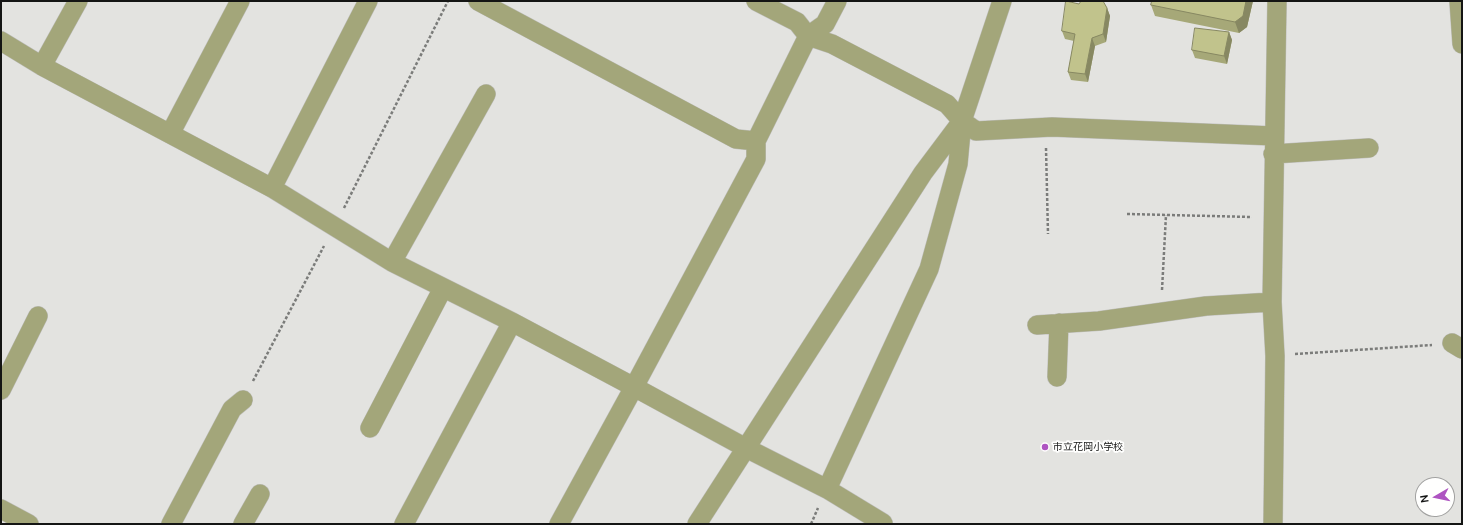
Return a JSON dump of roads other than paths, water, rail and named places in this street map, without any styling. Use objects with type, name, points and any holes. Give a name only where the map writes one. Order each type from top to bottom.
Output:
[{"type":"street","points":[[42,66],[78,1]]},
{"type":"street","points":[[170,134],[240,1]]},
{"type":"street","points":[[272,188],[368,1]]},
{"type":"street","points":[[478,1],[736,139],[756,141]]},
{"type":"street","points":[[756,1],[797,22],[808,36],[832,44],[947,104],[962,121],[976,131],[1039,128],[1273,145],[1369,148]]},
{"type":"street","points":[[559,524],[756,159],[756,141],[808,36],[825,24],[837,1]]},
{"type":"street","points":[[827,489],[929,269],[958,164],[962,121],[1002,1]]},
{"type":"street","points":[[1273,524],[1275,356],[1272,302],[1273,145],[1277,1]]},
{"type":"street","points":[[1459,1],[1462,44]]},
{"type":"street","points":[[1,41],[42,66],[272,188],[334,228],[392,262],[512,322],[634,386],[746,448],[827,489],[883,522]]},
{"type":"street","points":[[392,262],[486,94]]},
{"type":"street","points":[[697,524],[923,173],[962,121]]},
{"type":"street","points":[[370,428],[443,288]]},
{"type":"street","points":[[1037,325],[1099,321],[1206,306],[1272,302]]},
{"type":"street","points":[[1,390],[38,316]]},
{"type":"street","points":[[404,524],[512,322]]},
{"type":"street","points":[[1057,377],[1059,323]]},
{"type":"street","points":[[171,524],[232,409],[244,400]]},
{"type":"street","points":[[243,524],[260,494]]},
{"type":"street","points":[[1,509],[29,524]]},
{"type":"place","name":"市立花岡小学校","points":[[1045,447]]}]
